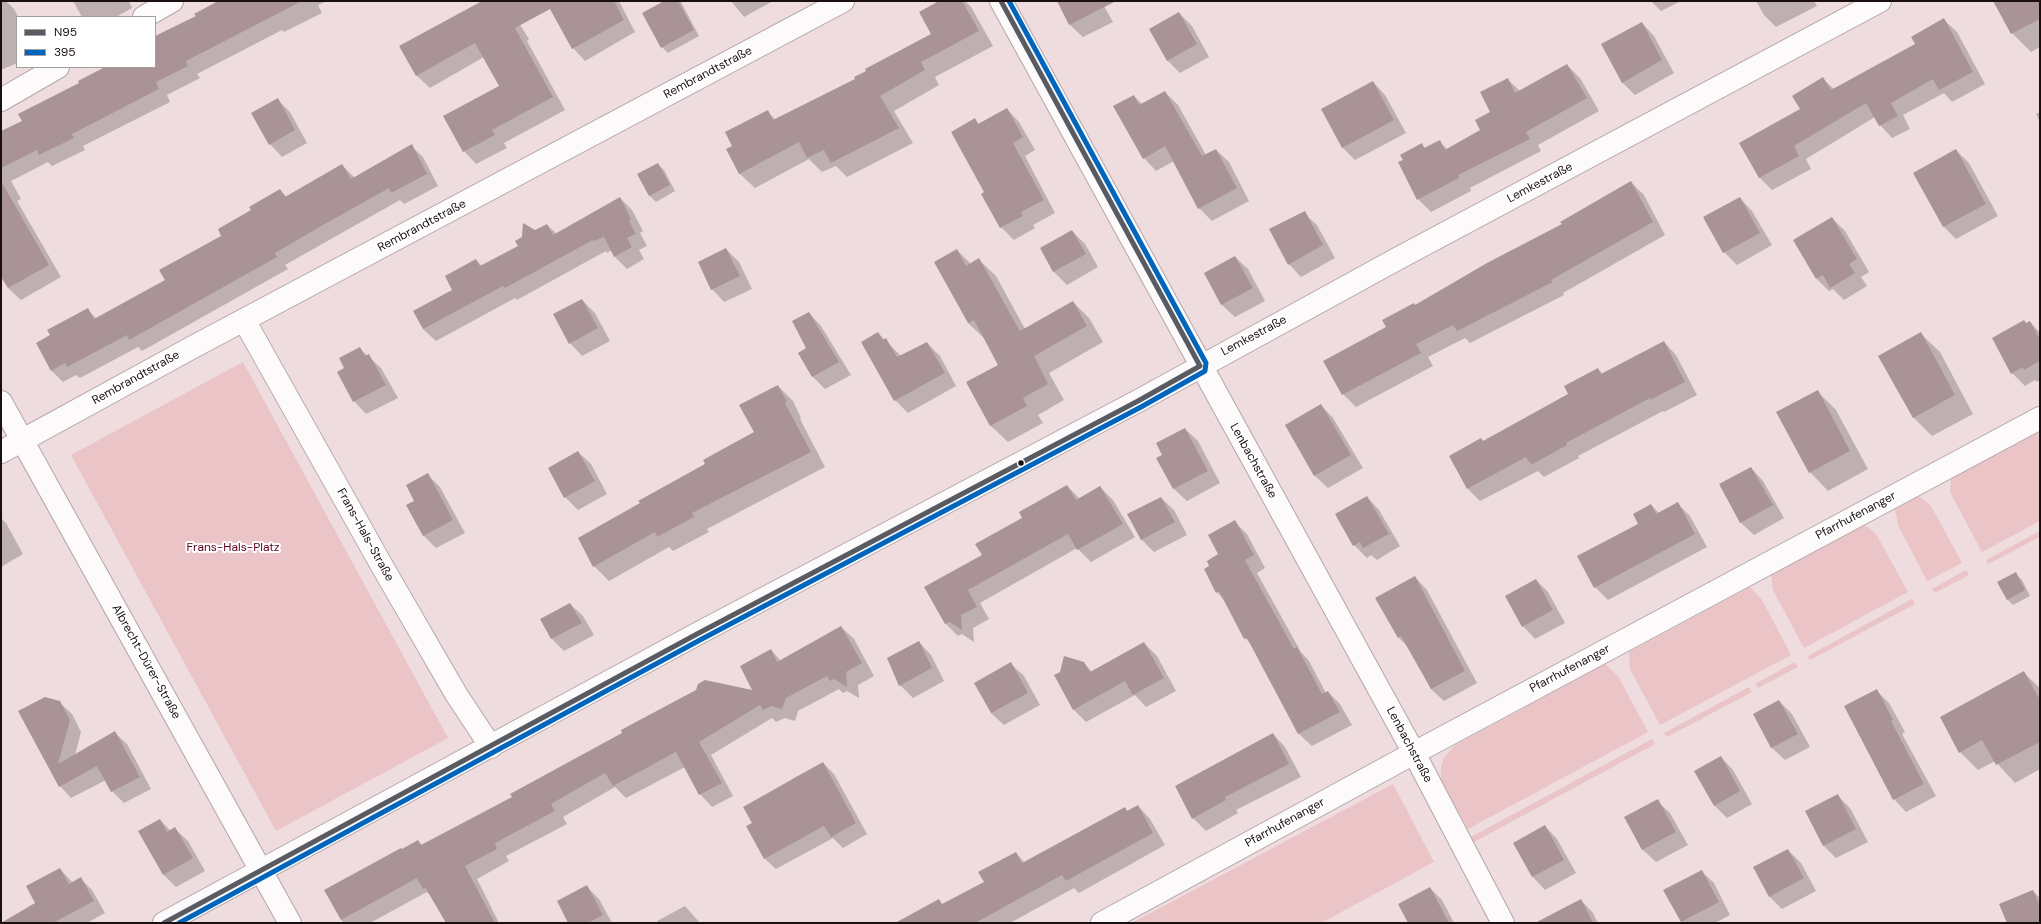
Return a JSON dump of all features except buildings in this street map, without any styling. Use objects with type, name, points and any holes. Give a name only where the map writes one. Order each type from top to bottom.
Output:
[{"type":"street","points":[[146,16],[172,1]]},
{"type":"street","name":"Rembrandtstraße","points":[[1,452],[22,439],[244,320],[844,1]]},
{"type":"street","name":"Lenbachstraße","points":[[1001,1],[1200,366],[1414,753],[1503,923]]},
{"type":"street","name":"Lemkestraße","points":[[164,923],[697,634],[1138,401],[1200,366],[1880,1]]},
{"type":"street","points":[[1,100],[56,68]]},
{"type":"street","name":"Frans-Hals-Straße","points":[[244,320],[409,613],[456,694],[491,747]]},
{"type":"street","name":"Albrecht-Dürer-Straße","points":[[1,402],[290,923]]},
{"type":"street","name":"Pfarrhufenanger","points":[[1102,923],[1414,753],[2040,418]]},
{"type":"green space","name":"Frans-Hals-Platz","points":[[243,362],[448,738],[276,831],[71,455]]},
{"type":"green space","points":[[2040,430],[2040,521],[1982,552],[1950,492],[1951,478]]},
{"type":"green space","points":[[1919,496],[1931,506],[1962,563],[1927,581],[1898,525],[1895,509]]},
{"type":"green space","points":[[1865,525],[1876,534],[1908,592],[1804,648],[1773,590],[1771,574]]},
{"type":"green space","points":[[2040,531],[2040,537],[1988,564],[1986,560]]},
{"type":"green space","points":[[1966,570],[1969,575],[1935,593],[1932,589]]},
{"type":"green space","points":[[1750,587],[1762,600],[1791,655],[1660,725],[1630,669],[1629,652]]},
{"type":"green space","points":[[1912,599],[1915,604],[1810,660],[1808,656]]},
{"type":"green space","points":[[1795,662],[1798,667],[1758,688],[1755,684]]},
{"type":"green space","points":[[1605,664],[1618,676],[1648,732],[1468,829],[1441,783],[1441,766],[1444,758],[1454,746]]},
{"type":"green space","points":[[1749,687],[1752,692],[1667,737],[1664,733]]},
{"type":"green space","points":[[1652,739],[1655,744],[1474,842],[1471,837]]},
{"type":"green space","points":[[1393,784],[1434,862],[1321,923],[1132,923]]},
{"type":"transit line","name":"N95","points":[[164,923],[697,634],[1138,401],[1200,366],[1001,1]]},
{"type":"transit line","name":"395","points":[[179,923],[700,640],[1141,407],[1205,371],[1206,363],[1009,1]]}]
